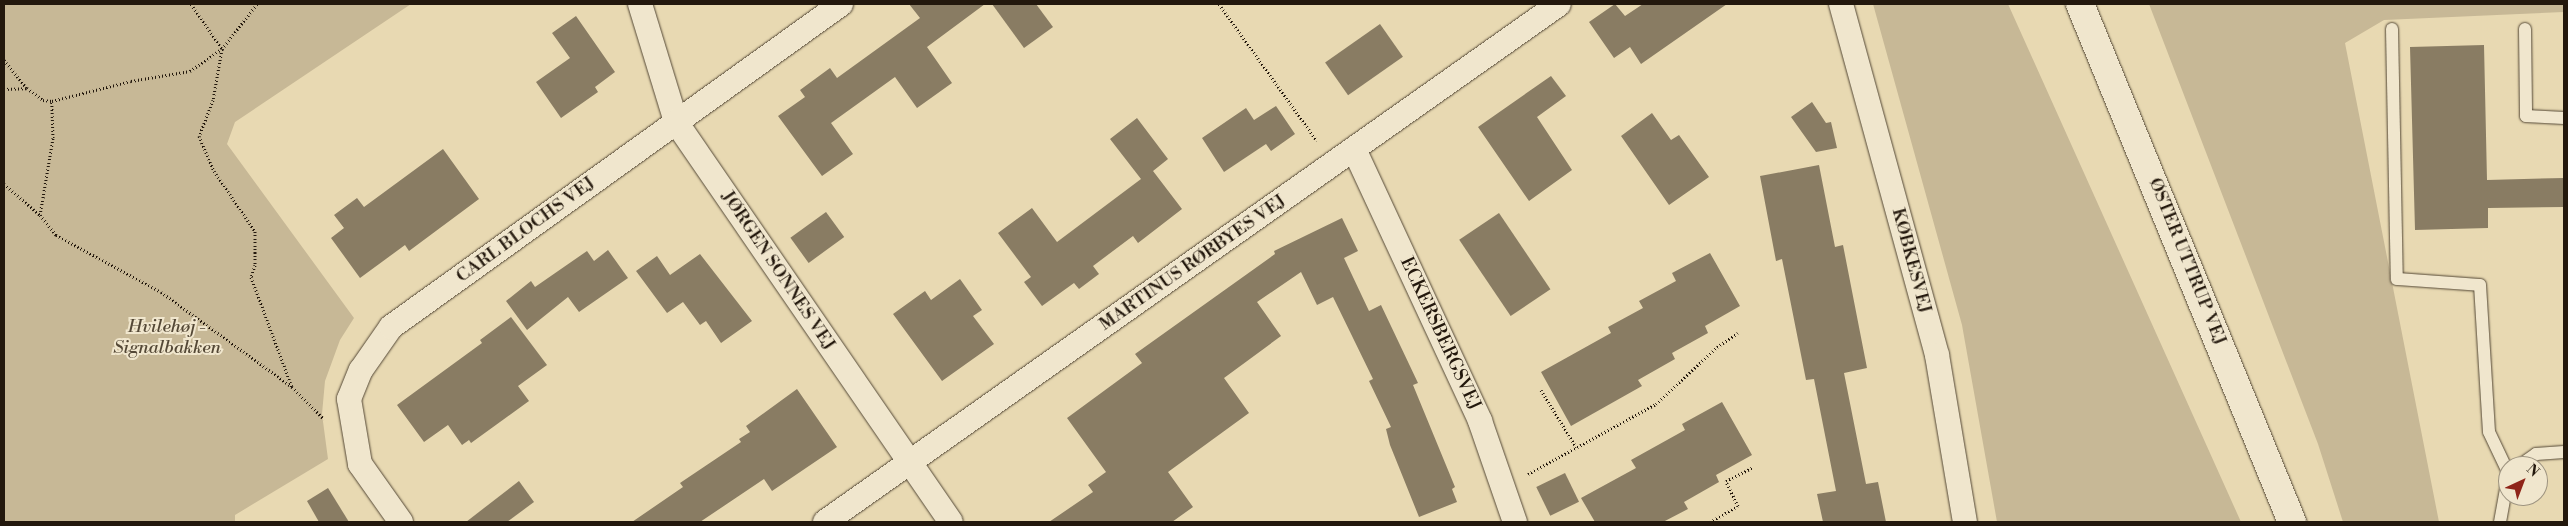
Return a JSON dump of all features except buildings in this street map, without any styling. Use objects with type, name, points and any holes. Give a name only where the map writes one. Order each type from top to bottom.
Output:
[{"type":"street","name":"JØRGEN SONNES VEJ","points":[[640,4],[676,122],[951,522]]},
{"type":"street","name":"CARL BLOCHS VEJ","points":[[401,522],[360,464],[348,399],[361,370],[391,327],[841,4]]},
{"type":"street","name":"MARTINUS RØRBYES VEJ","points":[[825,522],[1559,4]]},
{"type":"street","name":"KØBKESVEJ","points":[[1841,4],[1937,355],[1965,522]]},
{"type":"street","name":"ØSTER UTTRUP VEJ","points":[[2080,4],[2292,522]]},
{"type":"street","name":"ECKERSBERGSVEJ","points":[[1354,149],[1480,420],[1515,522]]},
{"type":"lane","points":[[2392,29],[2397,279],[2480,285],[2489,432],[2500,456]]},
{"type":"lane","points":[[2525,29],[2526,116],[2564,118]]},
{"type":"lane","points":[[2533,456],[2536,454],[2564,452]]},
{"type":"lane","points":[[2500,522],[2503,506]]},
{"type":"path","points":[[190,4],[222,49],[213,100],[199,136],[214,171],[255,231],[255,265],[251,277],[292,387]]},
{"type":"path","points":[[4,60],[27,88],[43,100],[52,102],[190,71],[222,49],[257,4]]},
{"type":"path","points":[[1219,4],[1334,164]]},
{"type":"path","points":[[4,90],[27,88]]},
{"type":"path","points":[[40,215],[53,138],[52,102]]},
{"type":"path","points":[[4,184],[40,215],[56,235],[161,292],[292,387],[331,427],[355,444]]},
{"type":"path","points":[[1503,487],[1656,404],[1717,347],[1738,333]]},
{"type":"path","points":[[1541,390],[1576,447]]},
{"type":"path","points":[[1710,522],[1738,506],[1726,481],[1753,466]]},
{"type":"green space","name":"Hvilehøj - Signalbakken","points":[[4,4],[411,4],[235,122],[227,144],[354,318],[340,340],[325,381],[322,414],[328,459],[235,515],[235,522],[4,522]]},
{"type":"green space","points":[[1873,4],[2008,4],[2241,522],[1997,522],[1962,325]]},
{"type":"green space","points":[[2149,4],[2564,4],[2564,12],[2384,20],[2345,43],[2439,522],[2343,522],[2318,444]]}]
